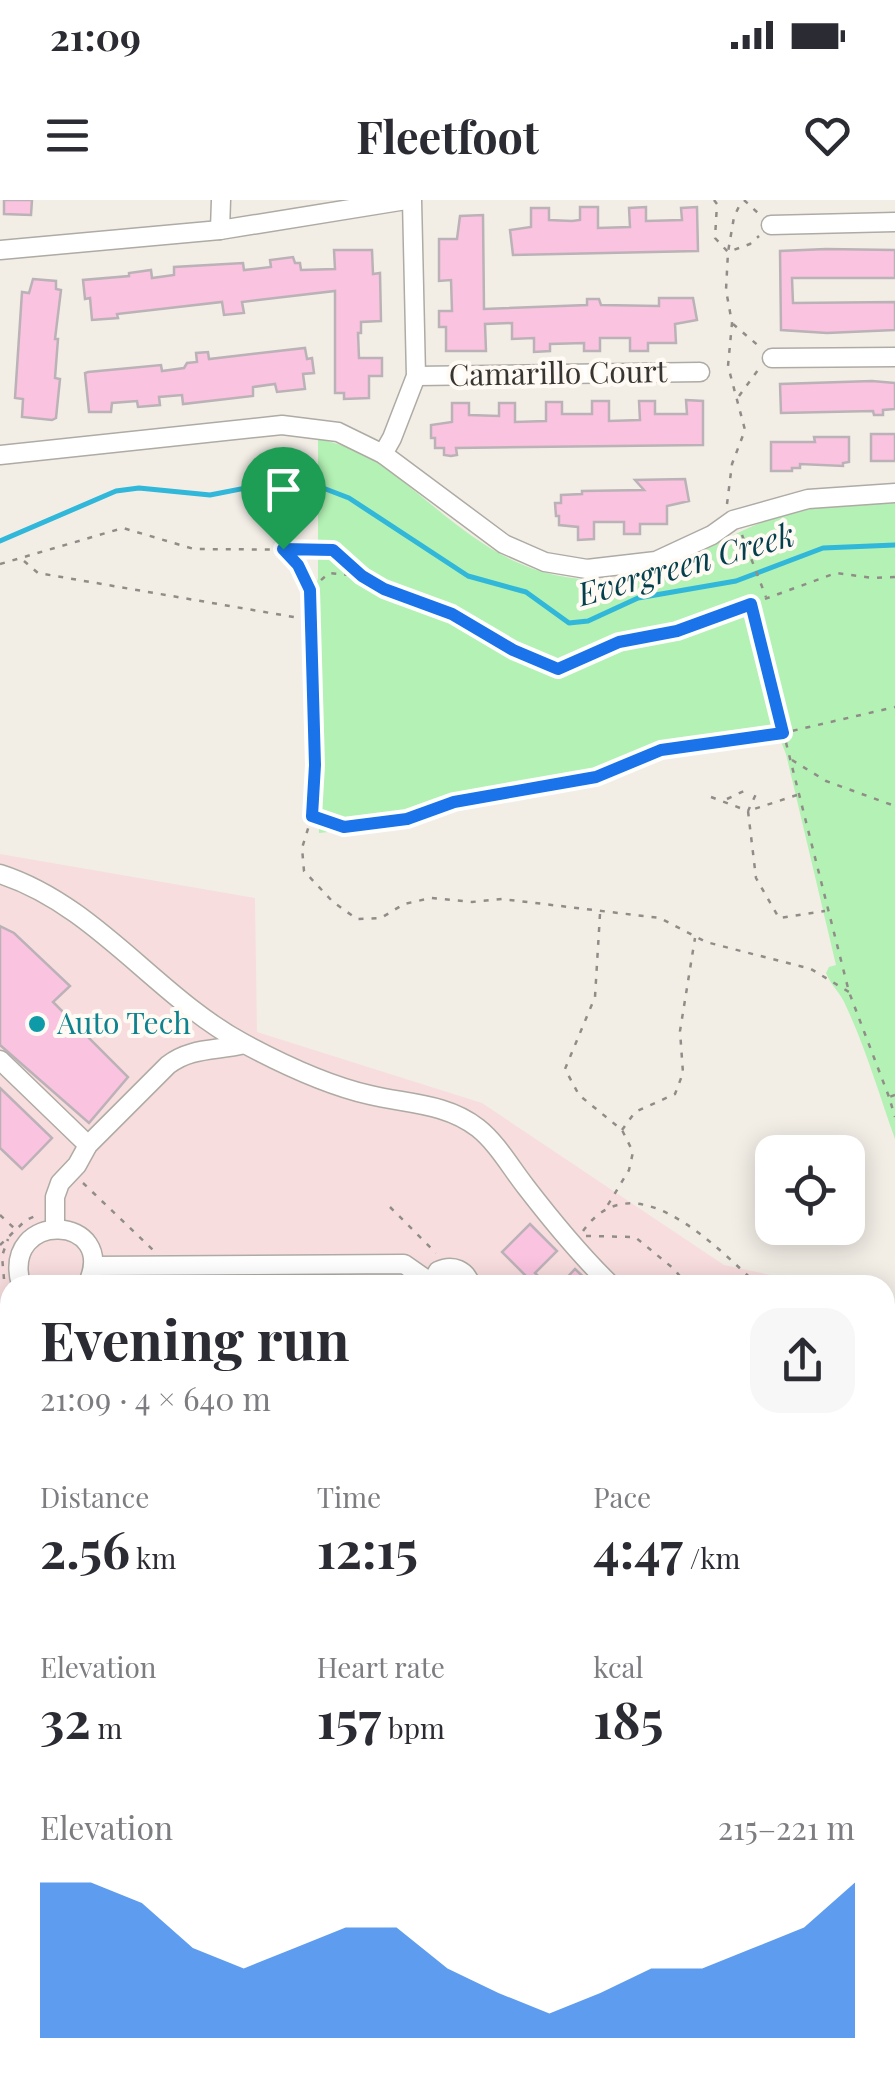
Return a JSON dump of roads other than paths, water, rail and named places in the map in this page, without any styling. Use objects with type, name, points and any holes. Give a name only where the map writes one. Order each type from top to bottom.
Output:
[{"type":"street","points":[[220,230],[221,200]]},
{"type":"street","points":[[0,250],[220,230],[409,200],[416,376],[382,454]]},
{"type":"street","points":[[771,225],[895,222]]},
{"type":"street","points":[[772,358],[895,358]]},
{"type":"street","name":"Camarillo Court","points":[[416,376],[700,372]]},
{"type":"street","points":[[0,455],[282,426],[338,432],[382,454],[504,544],[545,562],[587,569],[656,561],[712,535],[733,520],[808,500],[895,493]]},
{"type":"street","points":[[0,874],[42,890],[70,908],[206,1021],[244,1044],[333,1084],[370,1095],[428,1104],[456,1114],[480,1129],[577,1252],[601,1275]]},
{"type":"street","points":[[55,1228],[60,1183],[88,1145],[180,1056],[244,1044]]},
{"type":"street","points":[[0,1060],[88,1145]]},
{"type":"street","points":[[19,1275],[16,1260],[20,1247],[41,1230],[55,1228],[77,1235],[86,1244],[93,1266],[90,1275]]},
{"type":"street","points":[[93,1266],[404,1264],[418,1275]]},
{"type":"street","points":[[436,1275],[452,1268],[465,1275]]},
{"type":"waterway","name":"Evergreen Creek","points":[[0,541],[116,491],[139,488],[210,495],[282,481],[310,483],[349,498],[468,576],[526,592],[569,623],[588,621],[638,598],[736,581],[823,548],[895,545]]},
{"type":"place","name":"Auto Tech","points":[[37,1024]]}]
